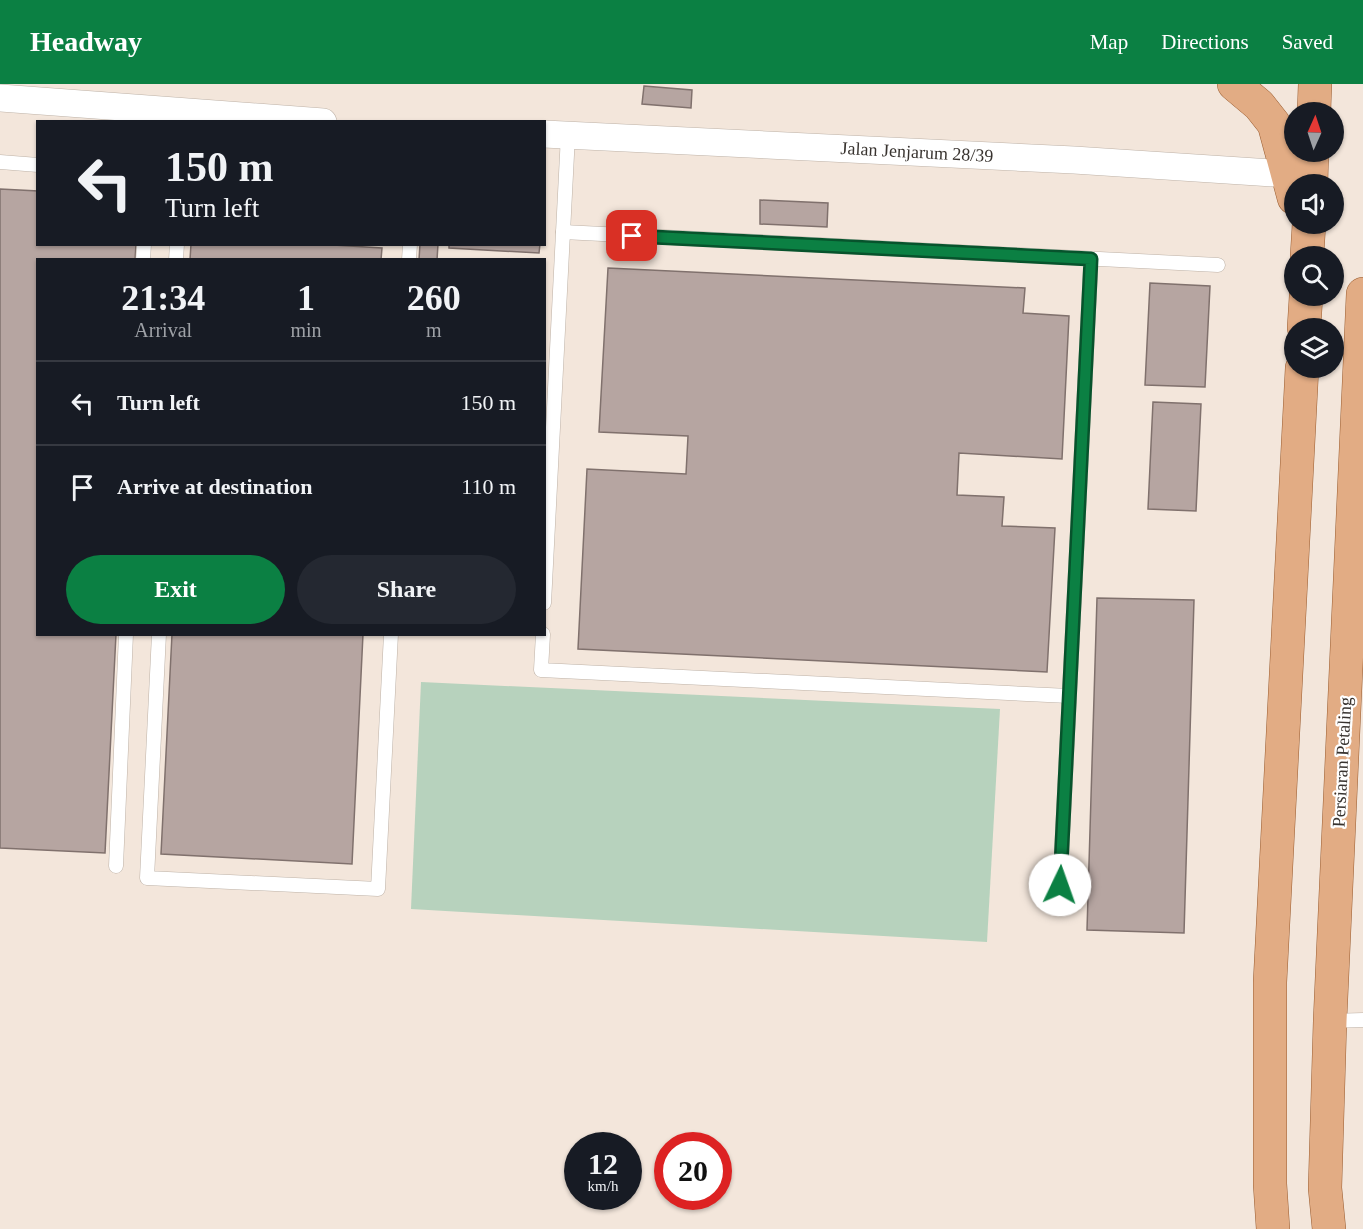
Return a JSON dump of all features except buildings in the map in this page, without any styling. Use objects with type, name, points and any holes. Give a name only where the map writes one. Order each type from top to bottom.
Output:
[{"type":"main road","points":[[1234,84],[1260,105],[1274,124],[1293,174]]},
{"type":"main road","points":[[1314,102],[1315,84]]},
{"type":"main road","name":"Persiaran Petaling","points":[[1329,1229],[1325,1188],[1330,1021],[1354,708],[1363,294]]},
{"type":"main road","points":[[1273,1229],[1270,1184],[1270,982],[1301,378]]},
{"type":"street","points":[[0,98],[296,120]]},
{"type":"street","name":"Jalan Jenjarum 28/39","points":[[556,135],[1074,160],[1284,184]]},
{"type":"lane","points":[[546,564],[563,232],[556,135]]},
{"type":"lane","points":[[0,162],[36,165]]},
{"type":"lane","points":[[563,232],[1218,265]]},
{"type":"lane","points":[[1060,885],[1091,259]]},
{"type":"lane","points":[[116,866],[126,636]]},
{"type":"lane","points":[[159,636],[147,878],[378,889],[391,636]]},
{"type":"lane","points":[[543,636],[541,670],[1069,696]]},
{"type":"lane","points":[[1330,1021],[1363,1020]]},
{"type":"green space","points":[[421,682],[1000,709],[987,942],[411,909]]},
{"type":"route","points":[[632,236],[1091,259],[1060,885]]}]
